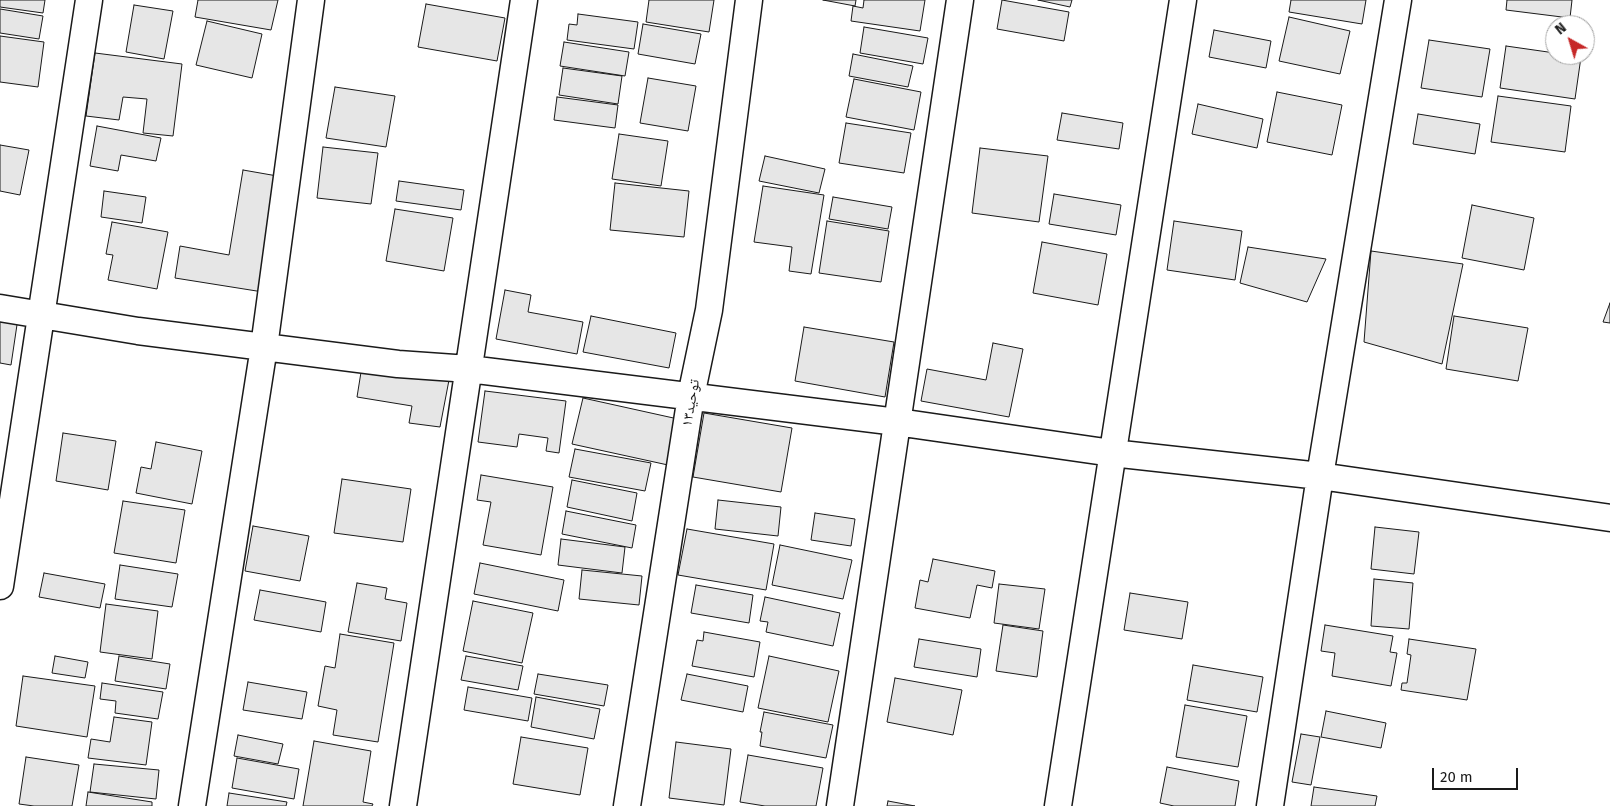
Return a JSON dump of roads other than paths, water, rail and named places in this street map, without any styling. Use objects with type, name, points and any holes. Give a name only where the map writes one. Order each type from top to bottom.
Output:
[{"type":"street","points":[[0,586],[89,0]]},
{"type":"street","points":[[192,806],[264,347],[311,0]]},
{"type":"street","points":[[403,806],[524,0]]},
{"type":"street","name":"توحید۱۳","points":[[627,806],[691,396],[709,310],[749,0]]},
{"type":"street","points":[[840,806],[960,0]]},
{"type":"street","points":[[1058,806],[1183,0]]},
{"type":"street","points":[[1270,806],[1320,476],[1398,0]]},
{"type":"street","points":[[0,308],[138,331],[398,364],[468,369],[897,422],[1112,453],[1320,476],[1610,518]]}]
